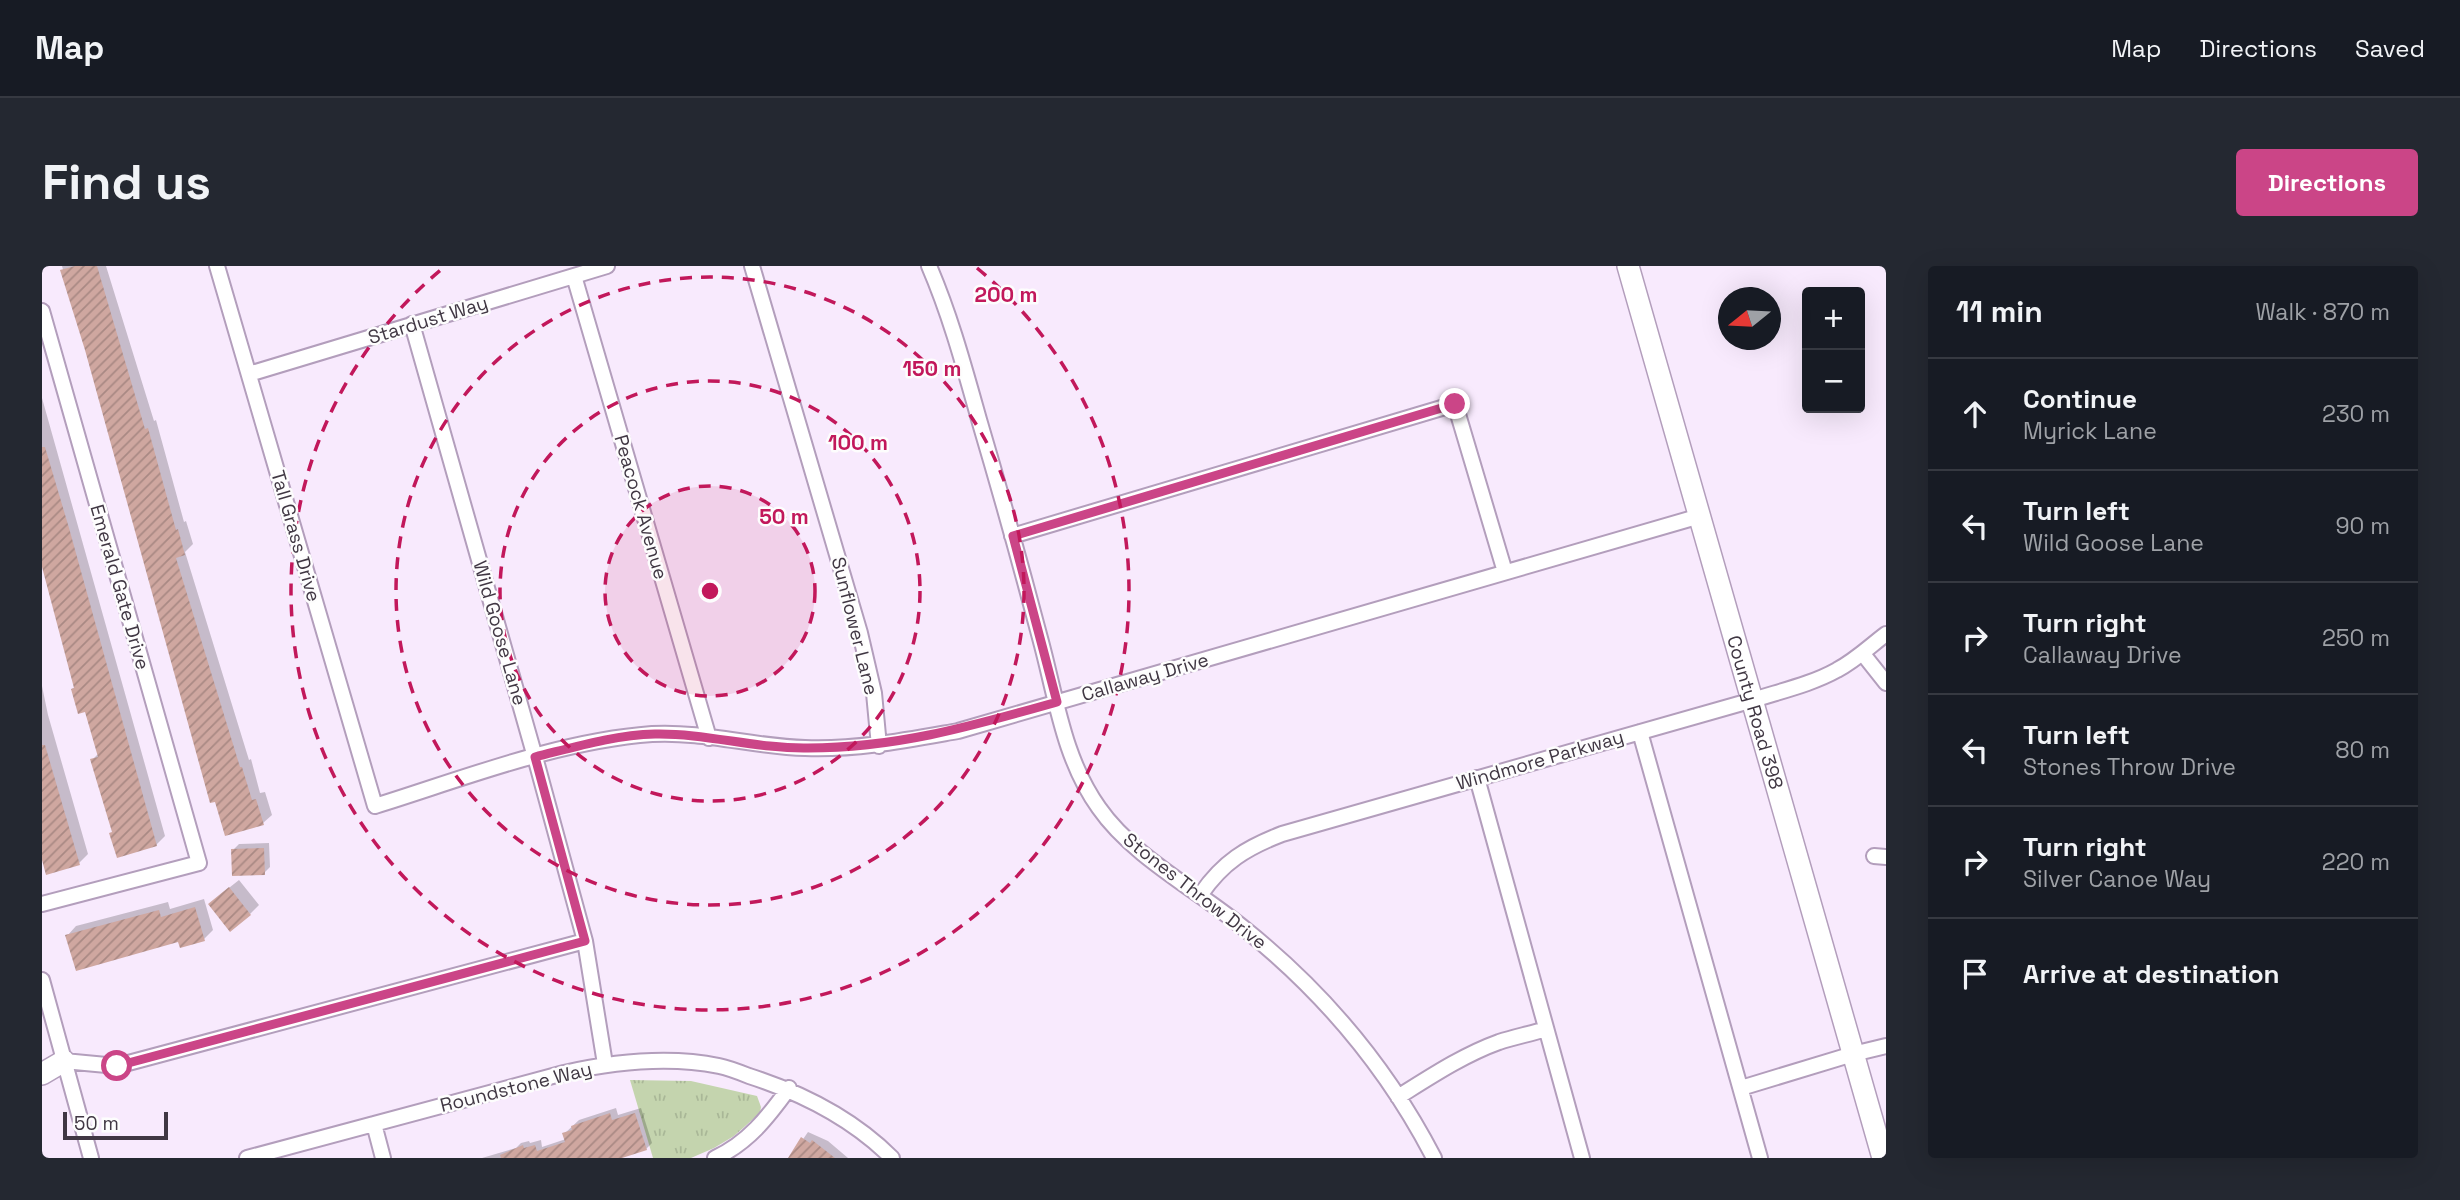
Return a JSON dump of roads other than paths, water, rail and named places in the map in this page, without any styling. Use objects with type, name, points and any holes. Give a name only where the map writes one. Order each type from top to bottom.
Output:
[{"type":"street","name":"Tall Grass Drive","points":[[217,266],[375,806]]},
{"type":"street","name":"Stardust Way","points":[[249,374],[607,266]]},
{"type":"street","name":"Sunflower Lane","points":[[752,266],[860,633],[874,693],[879,746]]},
{"type":"street","name":"Stones Throw Drive","points":[[929,266],[947,307],[1013,536],[1065,742],[1081,778],[1099,808],[1121,834],[1246,930],[1304,982],[1349,1030],[1398,1097],[1434,1158]]},
{"type":"street","name":"County Road 398","points":[[1628,266],[1883,1158]]},
{"type":"street","name":"Peacock Avenue","points":[[574,276],[709,737]]},
{"type":"street","name":"Emerald Gate Drive","points":[[42,311],[199,863],[42,904]]},
{"type":"street","name":"Wild Goose Lane","points":[[412,324],[585,941],[605,1064]]},
{"type":"street","points":[[1013,536],[1455,404],[1505,572]]},
{"type":"street","name":"Callaway Drive","points":[[375,806],[600,740],[655,734],[805,748],[879,746],[958,731],[1700,516]]},
{"type":"street","name":"Windmore Parkway","points":[[1201,894],[1212,877],[1231,859],[1282,834],[1815,680],[1863,654],[1886,634]]},
{"type":"street","points":[[1863,654],[1886,684]]},
{"type":"street","points":[[1640,732],[1760,1158]]},
{"type":"street","points":[[1477,778],[1582,1158]]},
{"type":"street","points":[[42,1051],[64,1060],[117,1066],[585,941]]},
{"type":"street","points":[[42,980],[91,1158]]},
{"type":"street","points":[[1398,1097],[1465,1057],[1498,1043],[1546,1029]]},
{"type":"street","points":[[1741,1088],[1886,1046]]},
{"type":"street","points":[[42,1074],[64,1060]]},
{"type":"street","name":"Roundstone Way","points":[[247,1158],[605,1064],[656,1061],[718,1066],[789,1088],[832,1112],[875,1142],[892,1158]]},
{"type":"street","points":[[715,1158],[752,1135],[770,1116],[789,1088]]},
{"type":"street","points":[[374,1124],[383,1158]]}]
